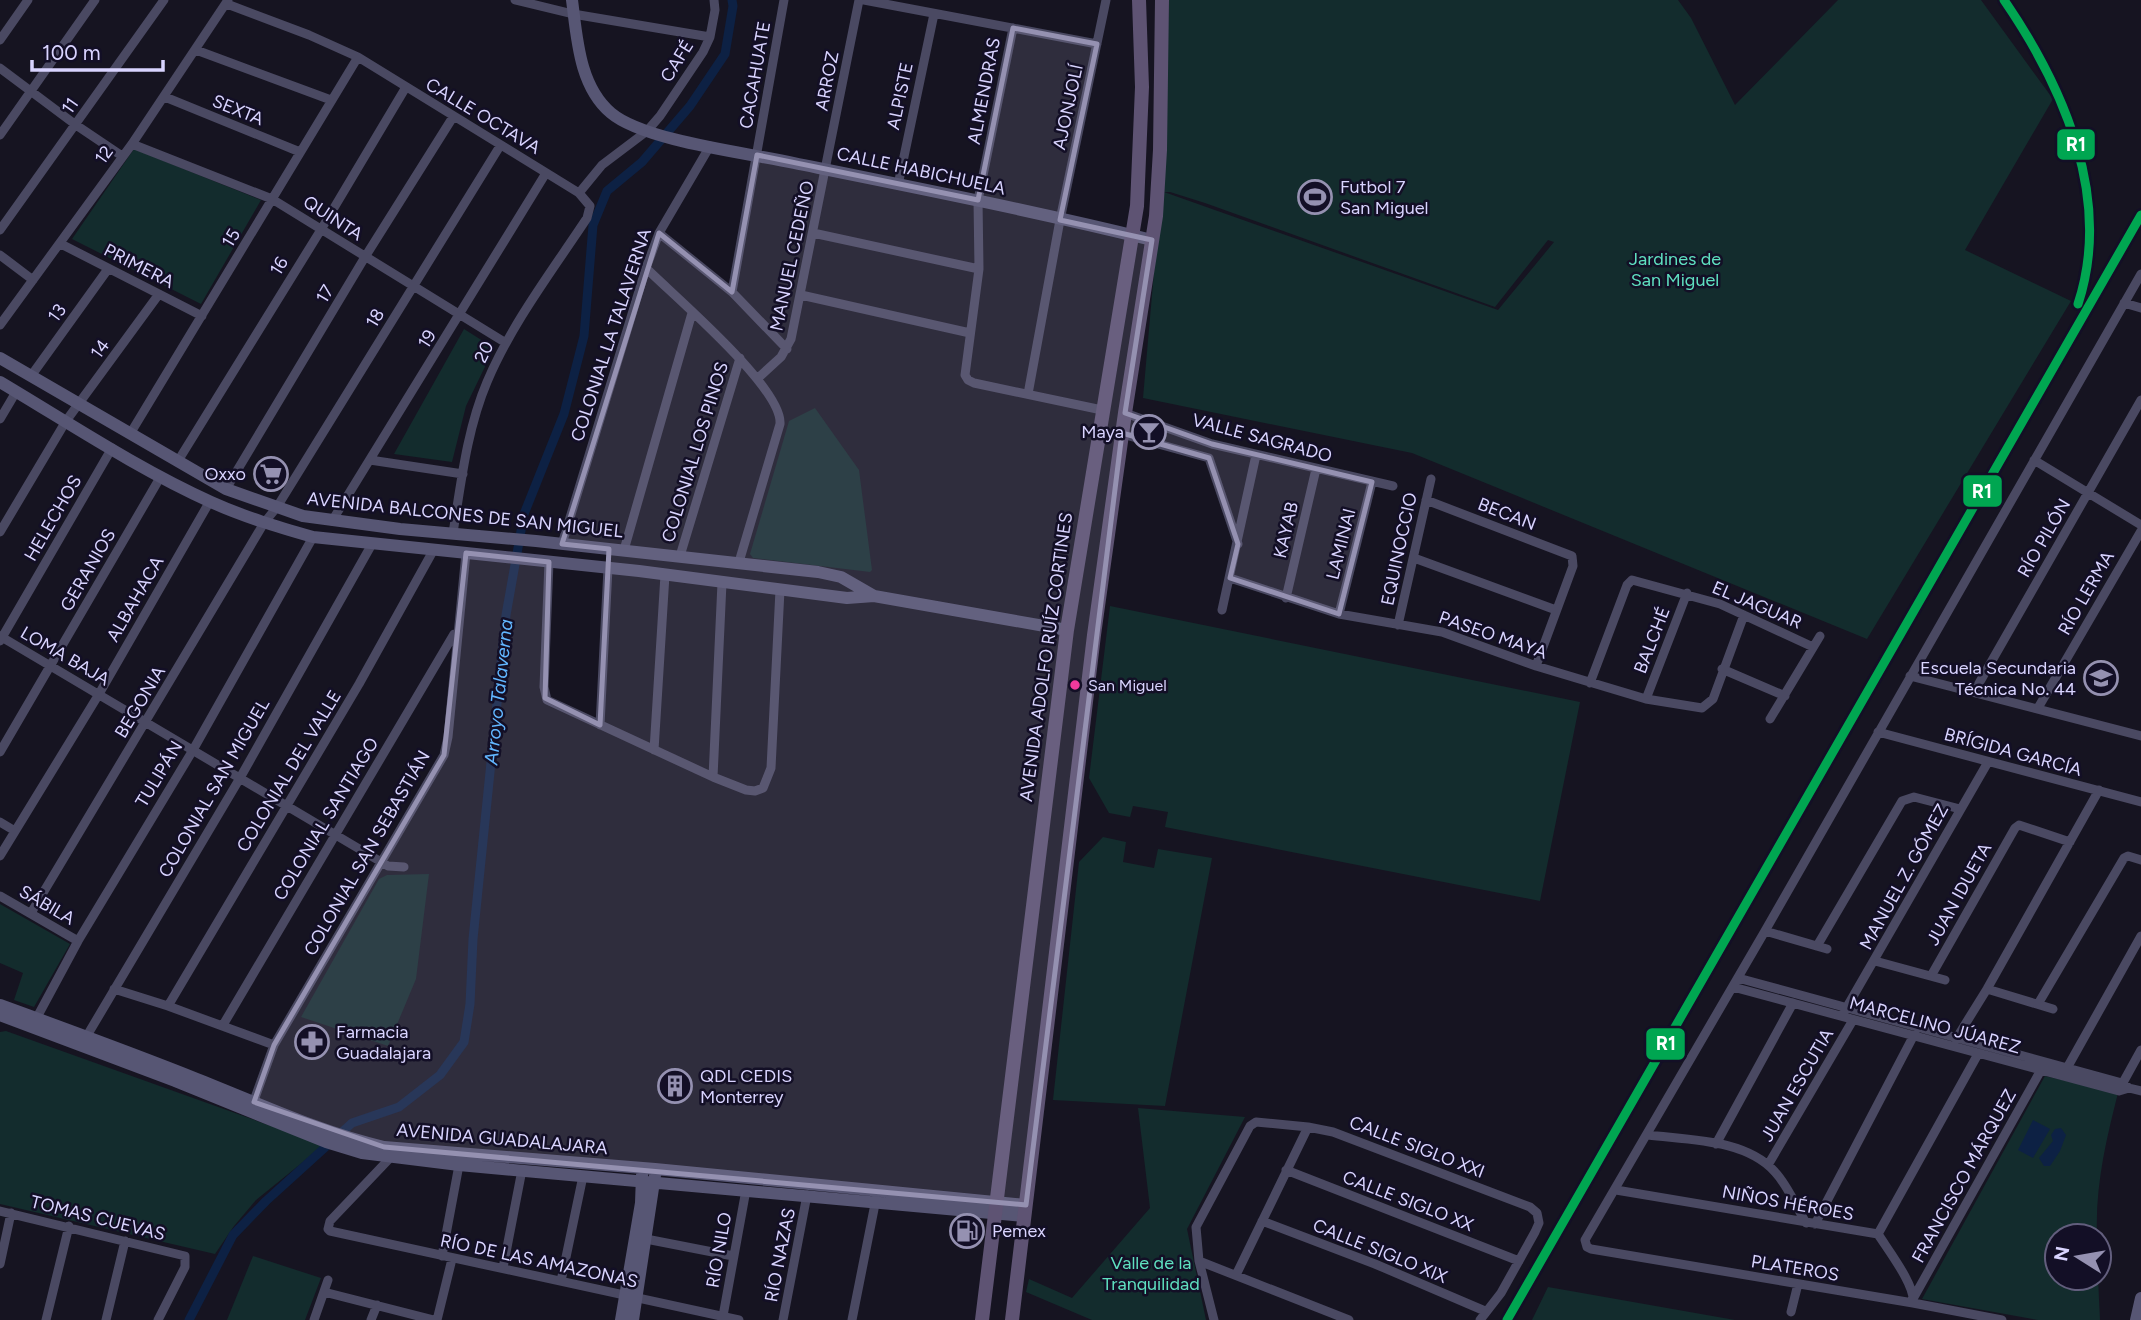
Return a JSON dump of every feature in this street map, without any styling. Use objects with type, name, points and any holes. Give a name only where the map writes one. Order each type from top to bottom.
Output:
[{"type":"main road","name":"AVENIDA ADOLFO RUÍZ CORTINES","points":[[982,1320],[1066,630],[1139,183],[1142,87],[1139,0]]},
{"type":"main road","points":[[1012,1320],[1094,635],[1152,240],[1160,150],[1162,0]]},
{"type":"street","points":[[0,40],[28,0]]},
{"type":"street","points":[[0,135],[95,0]]},
{"type":"street","name":"11","points":[[0,230],[164,0]]},
{"type":"street","points":[[515,0],[572,7],[710,37]]},
{"type":"street","name":"CAFÉ","points":[[579,193],[602,165],[650,132],[703,52],[710,37],[714,0]]},
{"type":"street","name":"CACAHUATE","points":[[732,292],[785,0]]},
{"type":"street","points":[[862,0],[1097,44]]},
{"type":"street","name":"ARROZ","points":[[826,169],[862,0]]},
{"type":"street","name":"AJONJOLÍ","points":[[1028,394],[1060,220],[1107,0]]},
{"type":"street","name":"12","points":[[0,325],[132,144],[228,2]]},
{"type":"street","name":"CALLE OCTAVA","points":[[228,2],[358,57],[579,193],[590,206]]},
{"type":"street","name":"CALLE HABICHUELA","points":[[572,7],[584,73],[593,93],[610,113],[650,132],[1152,240]]},
{"type":"street","name":"ALPISTE","points":[[898,185],[933,14]]},
{"type":"street","name":"ALMENDRAS","points":[[1013,28],[978,201],[979,269],[965,368],[968,380],[974,383],[1028,394]]},
{"type":"street","points":[[196,50],[331,100]]},
{"type":"street","name":"15","points":[[130,434],[358,57]]},
{"type":"street","points":[[0,68],[122,156]]},
{"type":"street","name":"16","points":[[177,461],[406,87]]},
{"type":"street","name":"SEXTA","points":[[165,97],[300,152]]},
{"type":"street","name":"17","points":[[226,489],[365,257],[453,117]]},
{"type":"street","name":"QUINTA","points":[[132,144],[272,199],[506,343]]},
{"type":"street","name":"18","points":[[277,508],[500,146]]},
{"type":"street","name":"COLONIAL LA TALAVERNA","points":[[562,544],[659,233],[710,146]]},
{"type":"street","name":"MANUEL CEDEÑO","points":[[758,378],[787,349],[801,295],[826,169]]},
{"type":"street","name":"19","points":[[332,521],[546,173]]},
{"type":"street","name":"20","points":[[453,533],[463,474],[486,383],[506,343],[587,218],[590,206]]},
{"type":"street","points":[[659,233],[732,292],[787,349]]},
{"type":"street","points":[[813,233],[979,269]]},
{"type":"street","name":"PRIMERA","points":[[61,244],[202,316]]},
{"type":"street","points":[[0,255],[33,280]]},
{"type":"street","points":[[646,268],[740,358],[758,378],[778,410],[780,424],[739,562]]},
{"type":"street","name":"13","points":[[31,376],[108,269]]},
{"type":"street","points":[[1616,1190],[2141,274]]},
{"type":"street","name":"14","points":[[0,532],[66,421],[159,294]]},
{"type":"street","points":[[801,295],[970,333]]},
{"type":"street","points":[[2124,303],[2141,308]]},
{"type":"street","points":[[624,550],[692,313]]},
{"type":"street","name":"AVENIDA BALCONES DE SAN MIGUEL","points":[[0,358],[226,489],[303,516],[818,572],[841,577],[874,596]]},
{"type":"street","name":"COLONIAL LOS PINOS","points":[[680,556],[740,358]]},
{"type":"street","name":"AVENIDA BALCONES DE SAN MIGUEL","points":[[0,382],[161,476],[210,501],[264,523],[313,537],[639,571],[847,598],[874,596],[1066,630]]},
{"type":"street","points":[[0,419],[16,392]]},
{"type":"street","points":[[1028,394],[1102,410]]},
{"type":"street","name":"RÍO PILÓN","points":[[1974,692],[2141,400]]},
{"type":"street","name":"VALLE SAGRADO","points":[[1125,413],[1212,444],[1393,486]]},
{"type":"street","points":[[1122,434],[1209,458]]},
{"type":"street","points":[[1212,444],[1209,458],[1238,544]]},
{"type":"street","name":"HELECHOS","points":[[1,639],[112,447]]},
{"type":"street","points":[[1222,610],[1256,455]]},
{"type":"street","points":[[370,460],[463,474]]},
{"type":"street","points":[[2034,460],[2141,525]]},
{"type":"street","name":"KAYAB","points":[[1286,598],[1316,469]]},
{"type":"street","name":"GERANIOS","points":[[0,752],[161,476]]},
{"type":"street","name":"EQUINOCCIO","points":[[1398,625],[1431,479]]},
{"type":"street","name":"LAMINAI","points":[[1339,614],[1373,482]]},
{"type":"street","name":"BECAN","points":[[1426,500],[1567,554],[1574,560],[1556,610]]},
{"type":"street","name":"ALBAHACA","points":[[0,856],[99,694],[210,501]]},
{"type":"street","name":"BEGONIA","points":[[31,913],[264,523],[277,508]]},
{"type":"street","name":"RÍO LERMA","points":[[2038,708],[2141,531]]},
{"type":"street","name":"TULIPÁN","points":[[34,1023],[78,941],[192,750],[313,537]]},
{"type":"street","name":"COLONIAL SAN MIGUEL","points":[[84,1042],[240,778],[372,544]]},
{"type":"street","name":"COLONIAL DEL VALLE","points":[[168,1006],[359,684],[433,551]]},
{"type":"street","points":[[639,571],[642,552]]},
{"type":"street","name":"COLONIAL SAN SEBASTIÁN","points":[[252,1107],[274,1045],[444,755],[466,553]]},
{"type":"street","points":[[1414,558],[1556,610],[1536,666]]},
{"type":"street","points":[[544,561],[544,687],[547,700],[746,790],[763,788],[771,768],[780,590]]},
{"type":"street","points":[[600,725],[608,568]]},
{"type":"street","points":[[815,594],[818,572]]},
{"type":"street","points":[[654,750],[666,575]]},
{"type":"street","name":"PASEO MAYA","points":[[1230,578],[1339,614],[1442,632],[1536,666],[1646,699],[1702,708],[1713,699],[1723,669]]},
{"type":"street","name":"EL JAGUAR","points":[[1590,683],[1627,585],[1632,580],[1687,593],[1744,615],[1813,647]]},
{"type":"street","points":[[713,777],[722,583]]},
{"type":"street","name":"BALCHÉ","points":[[1646,699],[1687,593]]},
{"type":"street","points":[[1744,615],[1723,669],[1785,696]]},
{"type":"street","name":"COLONIAL SANTIAGO","points":[[223,1025],[457,629]]},
{"type":"street","points":[[1770,719],[1820,636]]},
{"type":"street","name":"LOMA BAJA","points":[[1,639],[147,722],[334,836],[388,866],[404,867]]},
{"type":"street","points":[[1910,676],[2141,736]]},
{"type":"street","name":"BRÍGIDA GARCÍA","points":[[1878,732],[2141,802]]},
{"type":"street","name":"MANUEL Z. GÓMEZ","points":[[1844,1012],[1988,762]]},
{"type":"street","points":[[1956,1039],[2099,790]]},
{"type":"street","points":[[1765,931],[1822,947],[1902,801],[1913,797],[1960,809]]},
{"type":"street","points":[[0,822],[15,831]]},
{"type":"street","name":"JUAN IDUETA","points":[[1931,976],[2015,828],[2019,825],[2070,842]]},
{"type":"street","points":[[2038,1004],[2124,859],[2128,856],[2141,860]]},
{"type":"street","name":"SÁBILA","points":[[0,896],[78,941]]},
{"type":"street","points":[[2067,1068],[2141,936]]},
{"type":"street","points":[[1875,961],[1945,980]]},
{"type":"street","name":"MARCELINO JÚAREZ","points":[[1738,978],[1916,1032],[1978,1054],[2141,1091]]},
{"type":"street","name":"MARCELINO JÚAREZ","points":[[1733,987],[1793,1003],[1844,1012],[1853,1020],[1956,1039],[2067,1068],[2123,1087]]},
{"type":"street","points":[[114,989],[274,1045]]},
{"type":"street","points":[[1987,989],[2053,1009]]},
{"type":"street","points":[[1716,1144],[1793,1003]]},
{"type":"street","name":"AVENIDA GUADALAJARA","points":[[0,1005],[34,1023],[252,1107],[384,1147],[1025,1210]]},
{"type":"street","name":"AVENIDA GUADALAJARA","points":[[0,1015],[34,1023]]},
{"type":"street","name":"JUAN ESCUTIA","points":[[1768,1165],[1853,1020]]},
{"type":"street","points":[[1648,1135],[1716,1144],[1747,1152],[1768,1165],[1778,1176],[1811,1224],[1916,1032]]},
{"type":"street","points":[[2123,1087],[2141,1050]]},
{"type":"street","points":[[1914,1300],[1878,1234],[1978,1054]]},
{"type":"street","name":"FRANCISCO MÁRQUEZ","points":[[1914,1300],[2041,1070]]},
{"type":"street","name":"AVENIDA GUADALAJARA","points":[[252,1107],[326,1142],[391,1157],[583,1176],[648,1175],[807,1195],[877,1196]]},
{"type":"street","name":"CALLE SIGLO XXI","points":[[1199,1261],[1196,1227],[1250,1126],[1256,1122],[1308,1127],[1351,1138],[1530,1207],[1539,1217],[1535,1232],[1519,1261]]},
{"type":"street","points":[[1236,1275],[1308,1127]]},
{"type":"street","name":"RÍO DE LAS AMAZONAS","points":[[391,1157],[330,1221],[328,1229],[333,1233],[739,1320]]},
{"type":"street","points":[[324,1292],[436,1320],[459,1165]]},
{"type":"street","points":[[503,1268],[522,1170]]},
{"type":"street","name":"CALLE SIGLO XX","points":[[1286,1170],[1519,1261]]},
{"type":"street","points":[[621,1320],[631,1296],[646,1240],[648,1175]]},
{"type":"street","points":[[633,1320],[631,1296],[641,1203],[648,1175]]},
{"type":"street","points":[[561,1281],[583,1176]]},
{"type":"street","name":"RÍO NILO","points":[[723,1316],[746,1189]]},
{"type":"street","name":"NIÑOS HÉROES","points":[[1616,1190],[1878,1234]]},
{"type":"street","name":"PLATEROS","points":[[1616,1190],[1587,1236],[1585,1244],[1591,1250],[1914,1300],[2002,1320]]},
{"type":"street","name":"RÍO NAZAS","points":[[783,1320],[807,1195]]},
{"type":"street","points":[[852,1320],[877,1196]]},
{"type":"street","name":"TOMAS CUEVAS","points":[[0,1211],[181,1254],[186,1259],[185,1267],[158,1320]]},
{"type":"street","points":[[0,1264],[12,1213]]},
{"type":"street","name":"CALLE SIGLO XIX","points":[[1262,1221],[1375,1264],[1483,1316]]},
{"type":"street","points":[[46,1320],[69,1226]]},
{"type":"street","points":[[646,1240],[733,1256]]},
{"type":"street","points":[[106,1320],[125,1241]]},
{"type":"street","points":[[1199,1261],[1349,1320]]},
{"type":"street","points":[[1199,1261],[1214,1320]]},
{"type":"street","points":[[1483,1316],[1501,1293],[1519,1261]]},
{"type":"street","points":[[314,1320],[328,1280]]},
{"type":"street","points":[[1791,1312],[1797,1284]]},
{"type":"street","points":[[2136,1320],[2141,1298]]},
{"type":"street","points":[[372,1320],[377,1305]]},
{"type":"highlighted area","points":[[1013,28],[1097,44],[1060,220],[1152,240],[1125,413],[1212,444],[1372,482],[1339,614],[1230,578],[1238,544],[1209,458],[1122,433],[1026,1205],[384,1147],[254,1102],[274,1045],[444,755],[466,553],[549,562],[545,698],[600,725],[609,549],[562,544],[659,233],[732,292],[757,155],[978,200]]},
{"type":"green space","name":"Jardines de San Miguel","points":[[1169,0],[1678,0],[1691,18],[1735,105],[1838,0],[1981,0],[2053,99],[1965,250],[2071,301],[1867,639],[1412,453],[1143,398],[1161,192]],"holes":[[[1164,192],[1495,307],[1548,240],[1554,242],[1498,310]]]},
{"type":"green space","points":[[134,149],[261,200],[201,304],[72,239]]},
{"type":"green space","points":[[464,329],[494,348],[466,406],[452,462],[394,454]]},
{"type":"green space","points":[[815,408],[859,470],[872,570],[870,572],[753,558],[750,554],[789,421]]},
{"type":"green space","points":[[1110,606],[1580,702],[1540,901],[1165,827],[1168,812],[1133,806],[1130,817],[1109,813],[1089,778]]},
{"type":"green space","points":[[1103,837],[1126,842],[1123,862],[1154,868],[1158,849],[1212,858],[1165,1106],[1053,1100],[1079,862]]},
{"type":"green space","points":[[429,874],[416,979],[388,1046],[301,1017],[379,879],[387,875]]},
{"type":"green space","points":[[0,904],[70,944],[34,1007],[14,1000],[23,973],[0,963]]},
{"type":"green space","points":[[6,1031],[324,1145],[256,1200],[215,1254],[0,1204],[0,1032]]},
{"type":"green space","points":[[2045,1076],[2118,1093],[2100,1182],[2097,1222],[2043,1222],[2043,1292],[2099,1292],[2100,1320],[2038,1320],[1922,1299]]},
{"type":"green space","name":"Valle de la Tranquilidad","points":[[1138,1108],[1245,1117],[1187,1229],[1206,1320],[1092,1320],[1026,1292],[1029,1279],[1072,1298],[1150,1208]]},
{"type":"green space","points":[[253,1256],[321,1278],[305,1320],[227,1320]]},
{"type":"green space","points":[[1548,1287],[1735,1320],[1532,1320]]},
{"type":"water","points":[[2033,1120],[2050,1129],[2033,1158],[2018,1150]]},
{"type":"water","points":[[2061,1128],[2066,1135],[2060,1151],[2050,1166],[2044,1166],[2039,1158],[2053,1141],[2051,1135],[2055,1129]]},
{"type":"waterway","name":"Arroyo Talaverna","points":[[189,1320],[233,1235],[266,1201],[352,1123],[399,1107],[440,1075],[464,1042],[470,1004],[473,939],[506,615],[524,514],[564,414],[584,336],[593,225],[607,191],[642,162],[690,106],[725,54],[732,0]]},
{"type":"transit line","name":"R1","points":[[2004,0],[2026,33],[2063,106],[2086,184],[2090,224],[2087,264],[2078,304]]},
{"type":"transit line","name":"R1","points":[[1507,1320],[2141,215]]},
{"type":"place","name":"Futbol 7 San Miguel","points":[[1315,197]]},
{"type":"place","name":"Maya","points":[[1149,432]]},
{"type":"place","name":"Oxxo","points":[[271,474]]},
{"type":"place","name":"Escuela Secundaria Técnica No. 44","points":[[2101,678]]},
{"type":"place","name":"San Miguel","points":[[1075,685]]},
{"type":"place","name":"Farmacia Guadalajara","points":[[312,1042]]},
{"type":"place","name":"QDL CEDIS Monterrey","points":[[675,1086]]},
{"type":"place","name":"Pemex","points":[[967,1231]]}]
